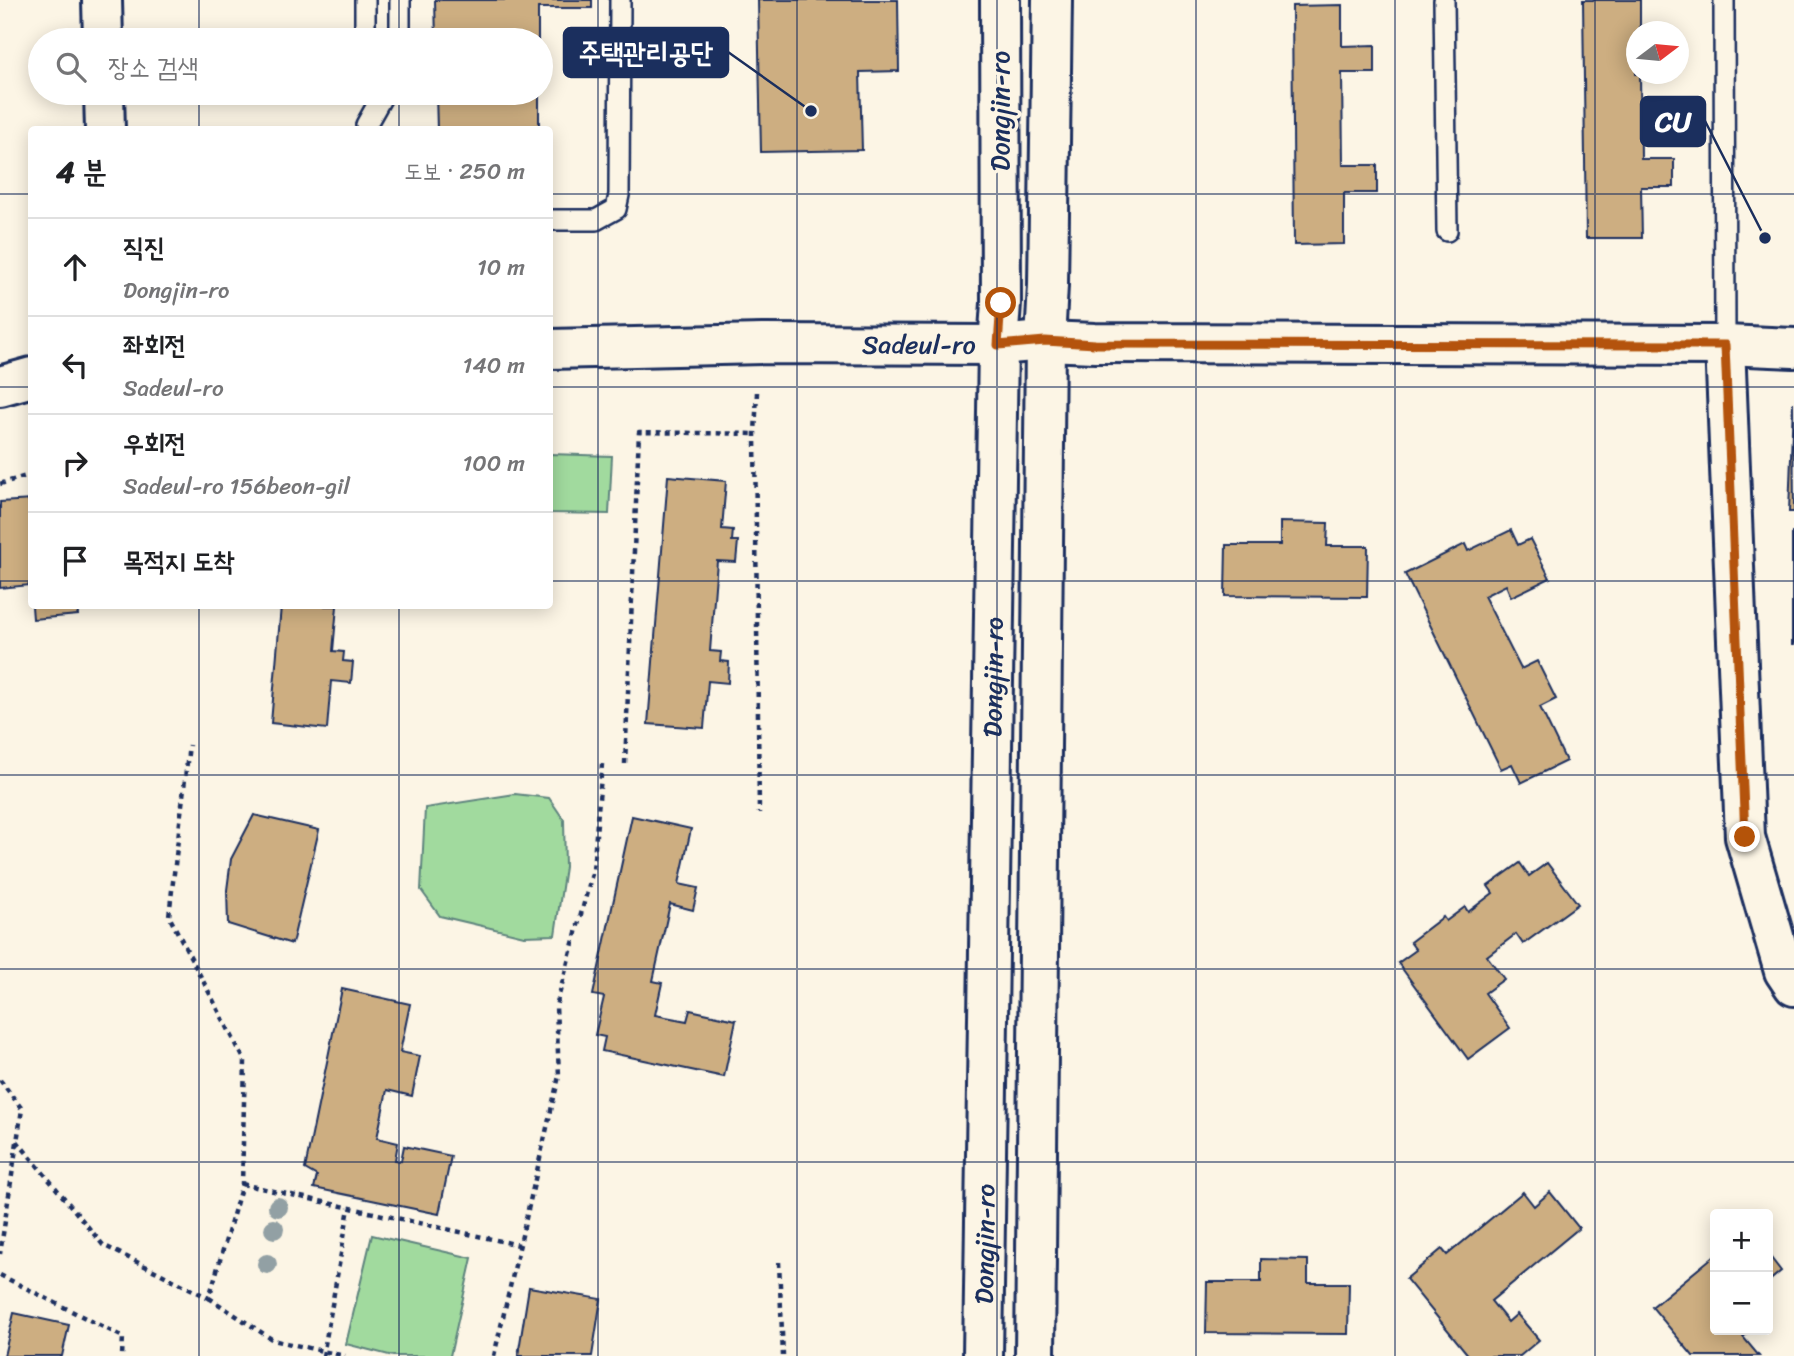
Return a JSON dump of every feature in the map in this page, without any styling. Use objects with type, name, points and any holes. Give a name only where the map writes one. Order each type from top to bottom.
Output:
[{"type":"street","points":[[102,0],[103,28]]},
{"type":"street","name":"Dongjin-ro","points":[[983,1356],[998,345],[1001,303],[1000,0]]},
{"type":"street","name":"Dongjin-ro","points":[[1035,1356],[1045,384],[1057,330],[1052,0]]},
{"type":"street","points":[[104,105],[105,126]]},
{"type":"street","points":[[998,390],[956,345],[1001,303]]},
{"type":"street","name":"Sadeul-ro","points":[[553,349],[762,344],[998,345],[1057,330],[1794,348]]},
{"type":"street","points":[[1725,345],[1745,837],[1791,974]]},
{"type":"street","points":[[0,386],[28,378]]},
{"type":"lane","points":[[365,0],[365,28]]},
{"type":"lane","points":[[400,0],[400,28]]},
{"type":"lane","points":[[553,220],[596,220],[616,209],[619,195],[620,0]]},
{"type":"lane","points":[[1444,0],[1447,230]]},
{"type":"lane","points":[[1724,0],[1725,345]]},
{"type":"lane","points":[[366,105],[366,126]]},
{"type":"lane","points":[[367,126],[378,105]]},
{"type":"path","points":[[757,392],[755,434],[759,813]]},
{"type":"path","points":[[625,764],[639,432],[755,434]]},
{"type":"path","points":[[0,484],[28,475]]},
{"type":"path","points":[[189,745],[169,916],[245,1061],[242,1184],[209,1298]]},
{"type":"path","points":[[494,1356],[559,1076],[556,1006],[593,870],[602,764]]},
{"type":"path","points":[[0,1080],[22,1109],[0,1254]]},
{"type":"path","points":[[17,1141],[103,1245],[209,1298],[273,1340],[324,1354],[345,1356]]},
{"type":"path","points":[[242,1184],[519,1245]]},
{"type":"path","points":[[324,1354],[349,1208]]},
{"type":"path","points":[[779,1262],[783,1356]]},
{"type":"path","points":[[0,1275],[123,1337],[122,1356]]},
{"type":"green space","points":[[553,454],[612,456],[609,514],[553,513]]},
{"type":"green space","points":[[515,794],[549,798],[564,820],[565,867],[555,935],[524,936],[440,916],[421,890],[425,808]]},
{"type":"green space","points":[[372,1235],[472,1258],[450,1356],[393,1356],[346,1344]]},
{"type":"building","points":[[435,0],[592,0],[592,8],[538,8],[538,28],[436,28]]},
{"type":"building","points":[[758,0],[898,0],[899,71],[860,72],[862,150],[761,152]]},
{"type":"building","points":[[1583,0],[1640,0],[1640,21],[1626,21],[1626,84],[1640,84],[1641,159],[1674,159],[1674,187],[1641,187],[1642,238],[1586,238]]},
{"type":"building","points":[[1342,5],[1342,46],[1375,45],[1375,73],[1342,73],[1343,165],[1377,165],[1377,193],[1344,193],[1344,244],[1294,245],[1292,6]]},
{"type":"building","points":[[436,105],[539,105],[539,126],[437,126]]},
{"type":"building","points":[[1793,402],[1794,512],[1789,512]]},
{"type":"building","points":[[668,476],[726,481],[722,529],[733,530],[732,541],[738,541],[736,562],[717,561],[710,651],[721,652],[720,661],[729,662],[728,683],[708,681],[704,728],[648,724]]},
{"type":"building","points":[[28,500],[28,585],[0,588],[0,502]]},
{"type":"building","points":[[1280,522],[1328,523],[1327,546],[1368,546],[1367,597],[1225,596],[1226,545],[1280,545]]},
{"type":"building","points":[[1511,530],[1518,545],[1530,539],[1550,578],[1511,597],[1506,585],[1484,596],[1521,669],[1537,661],[1556,699],[1540,707],[1566,761],[1521,783],[1512,764],[1501,769],[1405,574],[1465,544],[1468,551]]},
{"type":"building","points":[[1794,533],[1794,645],[1792,645]]},
{"type":"building","points":[[32,609],[77,609],[78,615],[33,619]]},
{"type":"building","points":[[281,609],[337,609],[333,651],[344,652],[343,661],[353,662],[351,683],[331,681],[327,729],[271,723]]},
{"type":"building","points":[[254,815],[319,830],[292,944],[228,924],[227,890],[231,859]]},
{"type":"building","points":[[632,816],[691,829],[679,884],[698,888],[693,910],[670,904],[653,981],[662,983],[655,1015],[687,1021],[690,1010],[736,1020],[724,1077],[602,1051],[605,1037],[595,1035],[604,997],[593,995]]},
{"type":"building","points":[[1520,863],[1529,876],[1547,863],[1578,904],[1523,944],[1516,934],[1487,956],[1504,979],[1485,993],[1510,1028],[1468,1059],[1398,963],[1416,950],[1410,942],[1443,917],[1446,921],[1465,907],[1468,912],[1493,893],[1488,886]]},
{"type":"building","points":[[342,989],[410,1004],[400,1052],[420,1056],[412,1096],[387,1090],[377,1138],[398,1143],[395,1160],[401,1161],[404,1146],[451,1156],[439,1214],[314,1188],[317,1176],[305,1169]]},
{"type":"building","points":[[1523,1192],[1534,1206],[1550,1192],[1579,1228],[1491,1301],[1508,1322],[1517,1314],[1539,1340],[1520,1356],[1469,1356],[1406,1279],[1442,1249],[1447,1255]]},
{"type":"building","points":[[1261,1259],[1308,1260],[1308,1283],[1349,1283],[1348,1334],[1206,1333],[1207,1282],[1261,1282]]},
{"type":"building","points":[[1710,1259],[1710,1335],[1746,1335],[1743,1337],[1759,1356],[1693,1356],[1652,1307]]},
{"type":"building","points":[[1773,1261],[1781,1271],[1773,1278]]},
{"type":"building","points":[[529,1287],[601,1299],[592,1356],[518,1356]]},
{"type":"building","points":[[14,1313],[69,1325],[62,1356],[4,1356]]},
{"type":"place","name":"주택관리공단","points":[[811,111]]},
{"type":"place","name":"CU","points":[[1765,238]]},
{"type":"route","points":[[1001,303],[998,345],[1045,341],[1095,344],[1725,345],[1745,837]]}]
